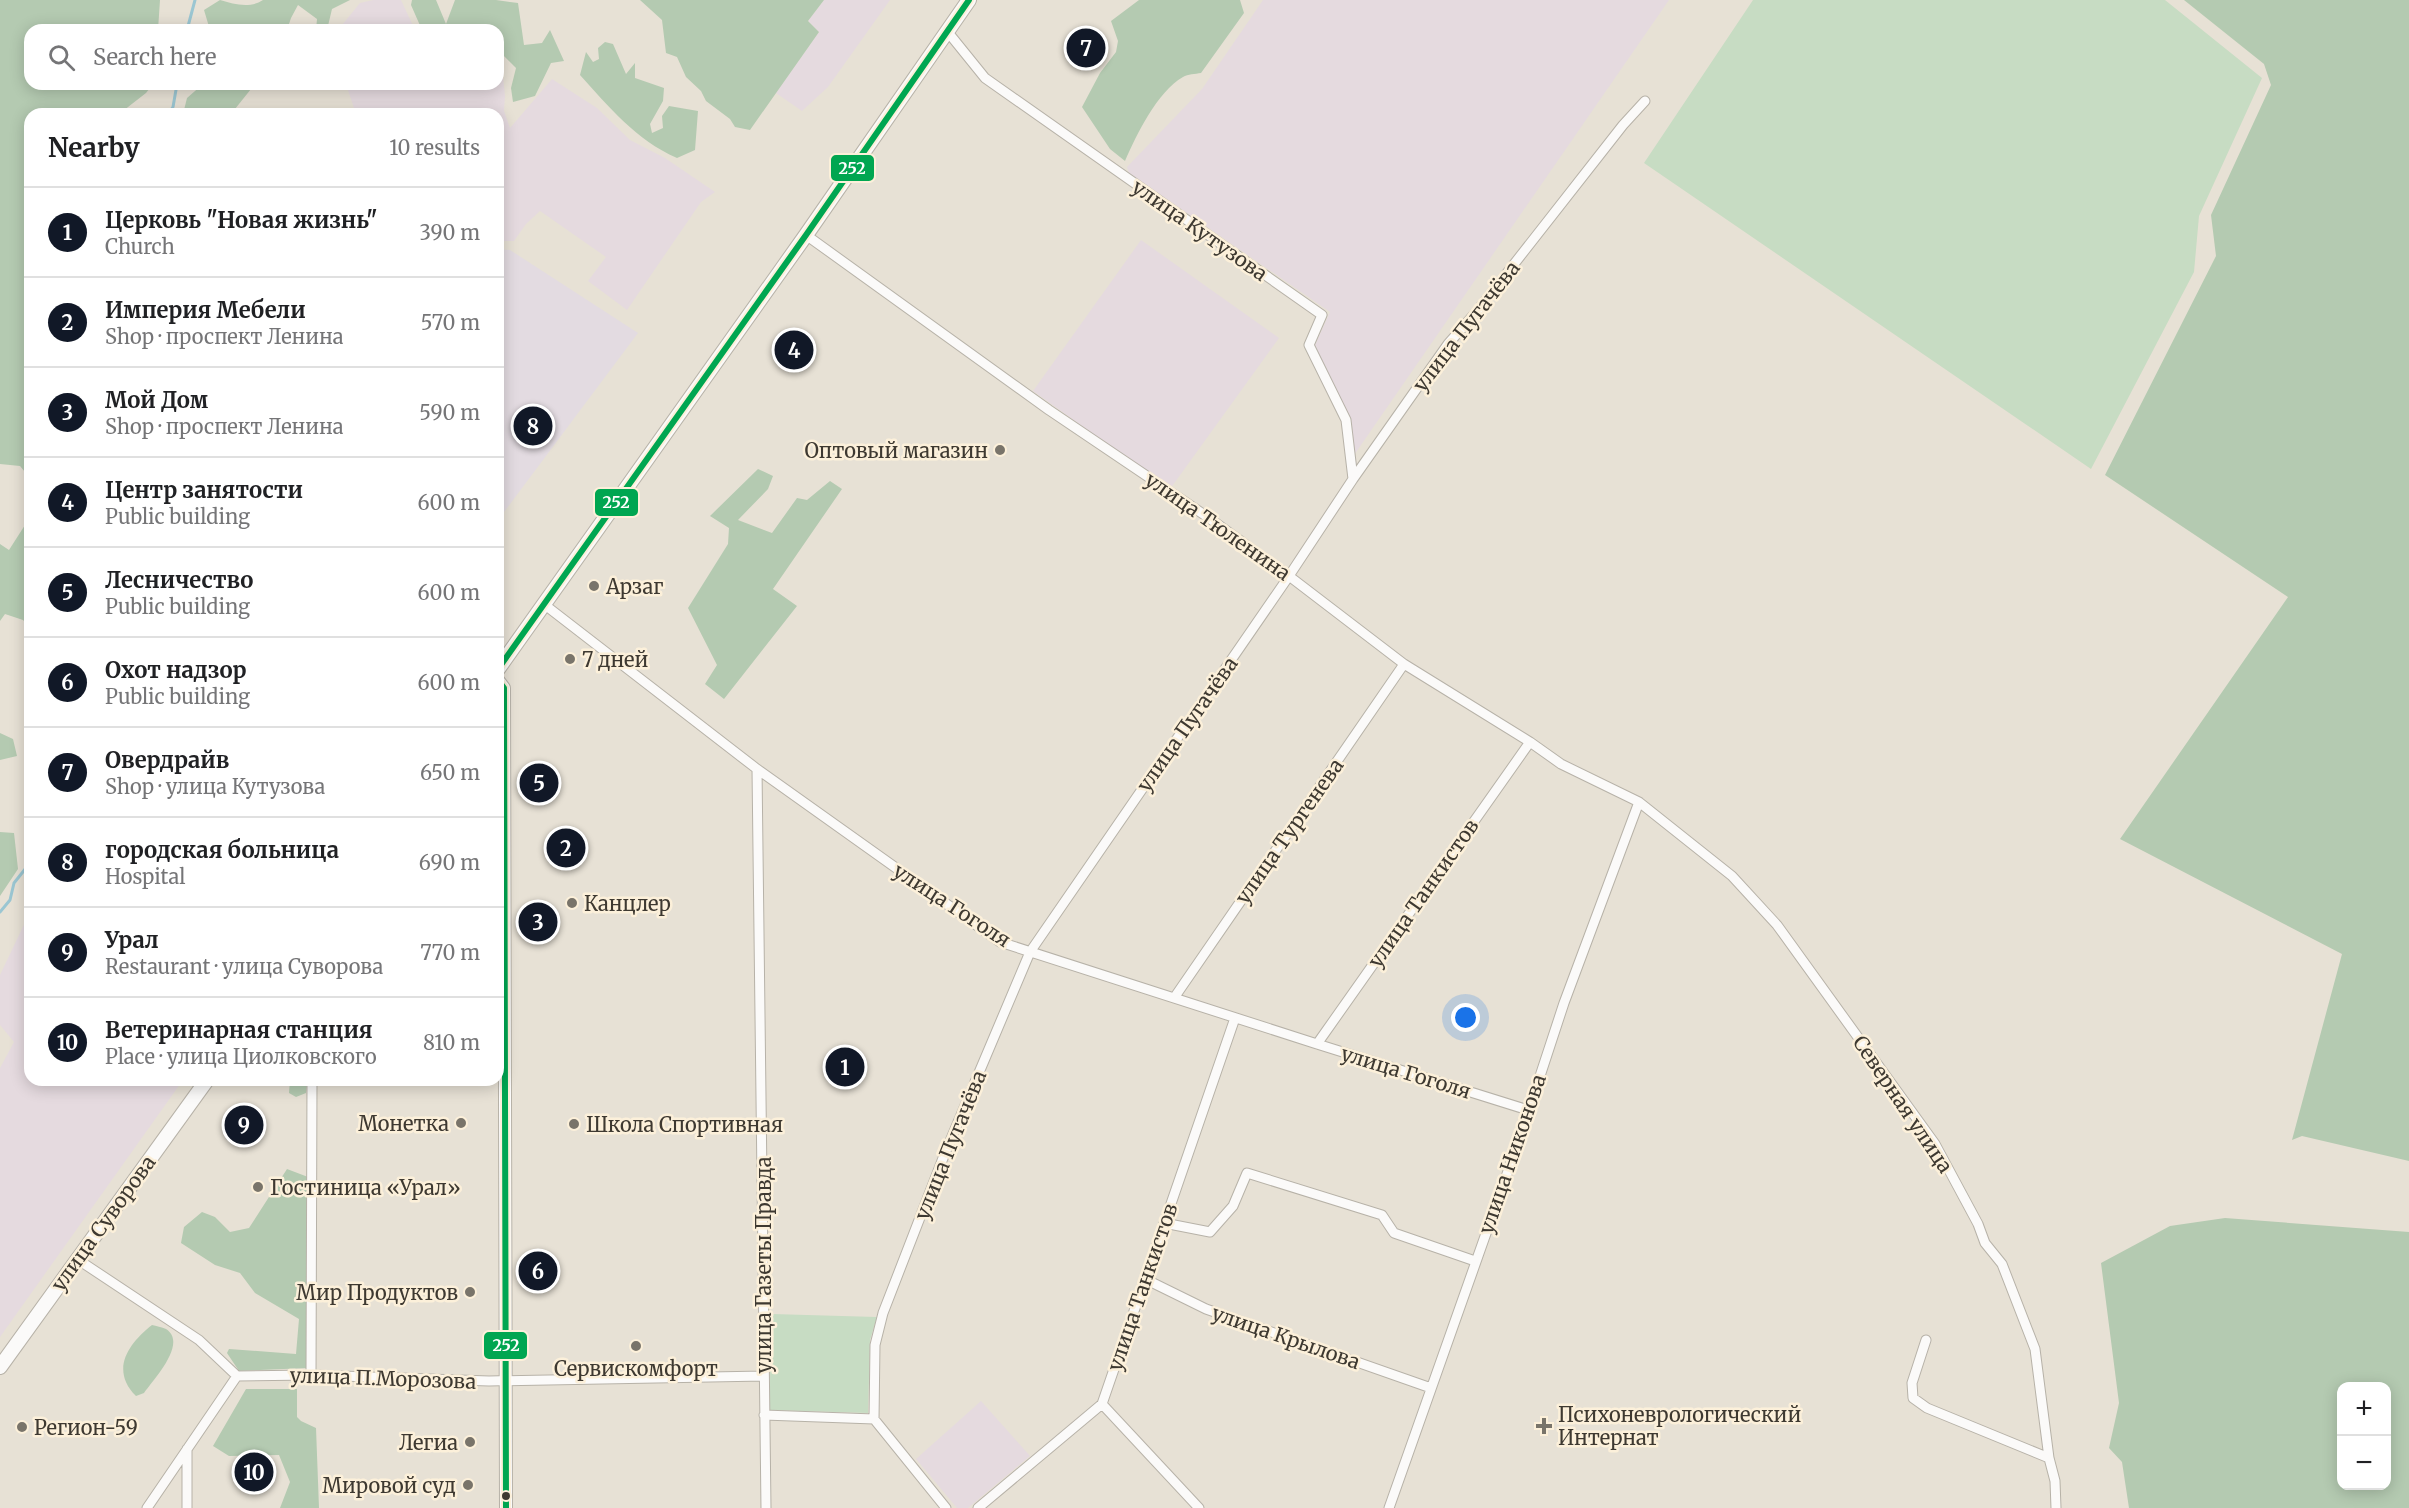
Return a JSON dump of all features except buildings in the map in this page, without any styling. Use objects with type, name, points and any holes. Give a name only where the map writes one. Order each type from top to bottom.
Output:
[{"type":"main road","points":[[504,661],[545,606],[969,0]]},
{"type":"main road","points":[[504,688],[506,1508]]},
{"type":"main road","name":"улица Суворова","points":[[0,1367],[203,1086]]},
{"type":"street","name":"улица Кутузова","points":[[947,31],[985,78],[1322,315],[1309,345],[1346,420],[1353,479]]},
{"type":"street","name":"улица Пугачёва","points":[[874,1419],[875,1345],[883,1313],[945,1153],[1030,952],[1290,576],[1353,479],[1448,344],[1478,310],[1623,125],[1645,101]]},
{"type":"street","name":"улица Тюленина","points":[[806,235],[1049,410],[1209,518],[1290,576],[1404,664],[1530,742],[1561,764],[1639,802]]},
{"type":"street","name":"улица Гоголя","points":[[545,606],[758,769],[1000,942],[1528,1110]]},
{"type":"street","name":"улица Тургенева","points":[[1174,998],[1404,664]]},
{"type":"street","name":"улица Танкистов","points":[[1317,1044],[1530,742]]},
{"type":"street","name":"улица Газеты Правда","points":[[758,769],[766,1508]]},
{"type":"street","name":"улица Никонова","points":[[1389,1508],[1564,1003],[1639,802]]},
{"type":"street","name":"Северная улица","points":[[1639,802],[1732,876],[1777,925],[1935,1144],[1978,1224],[1985,1243],[2002,1264],[2035,1349],[2049,1458],[2055,1481],[2056,1508]]},
{"type":"street","name":"улица Танкистов","points":[[1102,1404],[1235,1018]]},
{"type":"street","points":[[311,1375],[312,1086]]},
{"type":"street","points":[[1164,1223],[1209,1232],[1233,1206],[1247,1173],[1382,1215],[1394,1233],[1475,1261]]},
{"type":"street","points":[[77,1259],[199,1340],[237,1376],[147,1508]]},
{"type":"street","name":"улица Крылова","points":[[1144,1279],[1206,1309],[1431,1388]]},
{"type":"street","points":[[1926,1340],[1912,1383],[1913,1398],[1927,1408],[2049,1458]]},
{"type":"street","name":"улица П.Морозова","points":[[237,1376],[311,1375],[506,1381],[764,1376]]},
{"type":"street","points":[[978,1508],[1102,1404],[1199,1508]]},
{"type":"street","points":[[764,1415],[874,1419],[946,1508]]},
{"type":"street","points":[[187,1449],[187,1508]]},
{"type":"shaded area","points":[[373,0],[401,0],[412,24],[343,24],[360,3]]},
{"type":"shaded area","points":[[824,0],[890,0],[828,87],[802,111],[776,93],[819,32],[808,21]]},
{"type":"shaded area","points":[[1263,0],[1669,0],[1352,458],[1349,418],[1314,347],[1330,312],[1129,173],[1127,167],[1202,89]]},
{"type":"shaded area","points":[[552,79],[597,108],[630,140],[665,158],[715,192],[701,202],[627,310],[588,281],[606,257],[540,211],[526,224],[514,241],[504,241],[504,111],[510,128]]},
{"type":"shaded area","points":[[504,86],[505,96],[504,111],[504,108],[354,108],[348,90],[504,90]]},
{"type":"shaded area","points":[[1141,240],[1279,338],[1170,489],[1033,391]]},
{"type":"shaded area","points":[[504,250],[510,250],[638,333],[504,512]]},
{"type":"shaded area","points":[[24,925],[24,1086],[179,1086],[0,1337],[0,1068],[14,1042],[0,1025],[0,975]]},
{"type":"shaded area","points":[[981,1401],[1030,1456],[968,1508],[957,1508],[916,1459]]},
{"type":"green space","points":[[0,0],[160,0],[158,24],[24,24],[24,90],[148,90],[127,108],[24,108],[24,471],[20,466],[0,464]]},
{"type":"green space","points":[[220,0],[247,5],[263,0],[350,0],[332,9],[328,24],[317,24],[317,19],[298,5],[289,24],[208,24],[204,10]]},
{"type":"green space","points":[[412,0],[436,0],[446,24],[419,24],[411,5]]},
{"type":"green space","points":[[455,0],[496,0],[518,3],[524,45],[542,43],[550,30],[564,61],[551,63],[535,96],[513,102],[511,88],[516,68],[504,56],[504,24],[446,24]]},
{"type":"green space","points":[[640,0],[824,0],[808,21],[819,32],[750,130],[735,127],[730,119],[706,101],[701,91],[686,77],[677,57],[666,53],[662,20]]},
{"type":"green space","points":[[1139,0],[1240,0],[1244,13],[1201,73],[1183,77],[1156,103],[1125,161],[1110,149],[1082,107],[1100,73],[1116,52],[1118,41],[1111,21]]},
{"type":"green space","points":[[1753,0],[2165,0],[2262,78],[2199,216],[2194,272],[2091,469],[1644,163]]},
{"type":"green space","points":[[2184,0],[2409,0],[2409,1161],[2302,1136],[2292,1140],[2342,954],[2120,839],[2288,597],[2105,475],[2216,256],[2211,215],[2271,85],[2264,64]]},
{"type":"green space","points":[[605,42],[613,44],[626,74],[635,63],[635,78],[664,88],[663,101],[650,124],[652,133],[663,128],[662,116],[669,106],[698,111],[695,150],[677,158],[662,151],[624,122],[580,75],[586,52],[593,62],[599,59],[598,48]]},
{"type":"green space","points":[[196,90],[250,90],[236,108],[184,108],[187,98]]},
{"type":"green space","points":[[758,469],[773,476],[768,489],[738,520],[772,533],[797,498],[807,500],[830,481],[842,489],[773,589],[797,606],[724,699],[705,684],[717,665],[688,608],[728,544],[729,528],[710,516]]},
{"type":"green space","points":[[24,527],[24,621],[5,614],[0,621],[0,544],[9,550]]},
{"type":"green space","points":[[0,733],[13,739],[17,756],[0,760]]},
{"type":"green space","points":[[0,832],[14,833],[18,869],[0,896]]},
{"type":"green space","points":[[290,1086],[307,1086],[306,1093],[296,1097],[289,1093]]},
{"type":"green space","points":[[287,1169],[308,1177],[307,1368],[239,1371],[227,1353],[229,1349],[296,1354],[299,1319],[255,1293],[240,1273],[215,1265],[181,1243],[184,1227],[202,1212],[215,1217],[230,1232],[249,1228]]},
{"type":"green space","points":[[2225,1218],[2409,1232],[2409,1508],[2129,1508],[2122,1462],[2109,1448],[2119,1403],[2101,1263],[2170,1226]]},
{"type":"green space","points":[[772,1314],[877,1317],[870,1340],[868,1413],[769,1410]]},
{"type":"green space","points":[[152,1325],[166,1329],[172,1335],[171,1352],[144,1393],[136,1396],[124,1377],[125,1358],[136,1340]]},
{"type":"green space","points":[[246,1389],[297,1389],[297,1417],[316,1428],[319,1508],[280,1508],[290,1482],[279,1455],[229,1456],[213,1446]]},
{"type":"waterway","points":[[189,24],[195,0]]},
{"type":"waterway","points":[[172,108],[176,90]]},
{"type":"waterway","points":[[0,912],[10,900],[14,883],[24,870]]},
{"type":"transit line","name":"252","points":[[504,661],[806,235],[969,0]]},
{"type":"transit line","name":"252","points":[[504,688],[506,1508]]},
{"type":"place","name":"Овердрайв","points":[[1086,48]]},
{"type":"place","name":"Центр занятости","points":[[794,350]]},
{"type":"place","name":"городская больница","points":[[533,426]]},
{"type":"place","name":"Оптовый магазин","points":[[1000,450]]},
{"type":"place","name":"Арзаг","points":[[594,586]]},
{"type":"place","name":"7 дней","points":[[570,659]]},
{"type":"place","name":"Лесничество","points":[[539,783]]},
{"type":"place","name":"Империя Мебели","points":[[566,848]]},
{"type":"place","name":"Канцлер","points":[[572,903]]},
{"type":"place","name":"Мой Дом","points":[[538,922]]},
{"type":"place","name":"Церковь \"Новая жизнь\"","points":[[845,1067]]},
{"type":"place","name":"Монетка","points":[[461,1123]]},
{"type":"place","name":"Школа Спортивная","points":[[574,1124]]},
{"type":"place","name":"Урал","points":[[244,1125]]},
{"type":"place","name":"Гостиница «Урал»","points":[[258,1187]]},
{"type":"place","name":"Охот надзор","points":[[538,1271]]},
{"type":"place","name":"Мир Продуктов","points":[[470,1292]]},
{"type":"place","name":"Сервискомфорт","points":[[636,1346]]},
{"type":"place","name":"Психоневрологический Интернат","points":[[1544,1426]]},
{"type":"place","name":"Регион-59","points":[[22,1427]]},
{"type":"place","name":"Легиа","points":[[470,1442]]},
{"type":"place","name":"Ветеринарная станция","points":[[254,1472]]},
{"type":"place","name":"Мировой суд","points":[[468,1485]]}]
